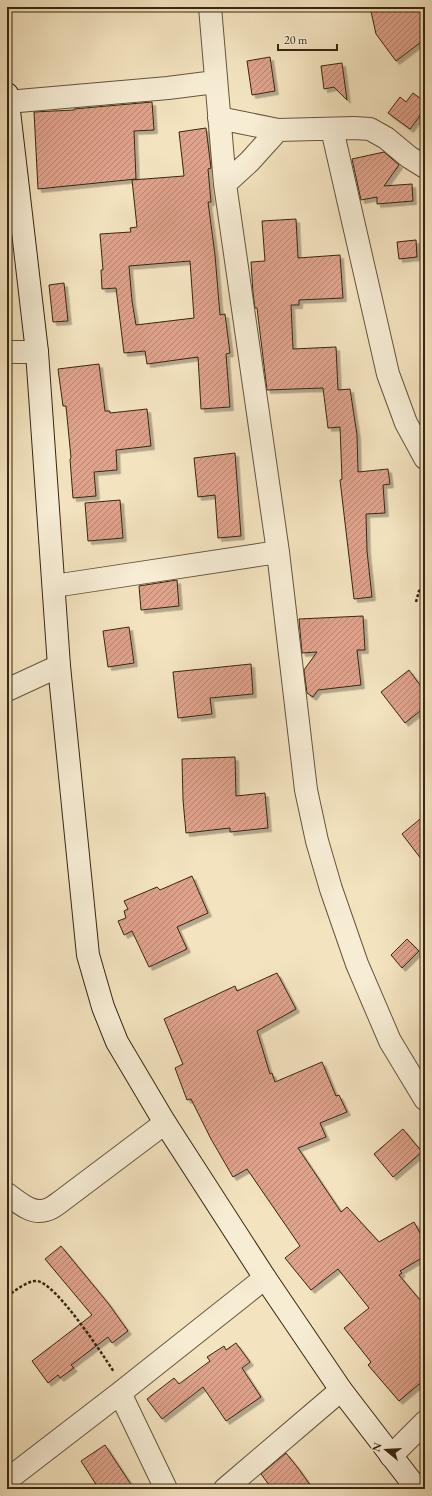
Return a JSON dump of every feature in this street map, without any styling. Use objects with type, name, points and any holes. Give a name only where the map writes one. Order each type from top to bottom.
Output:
[{"type":"street","points":[[210,7],[215,82],[225,184],[278,552],[306,790],[316,841],[357,964],[390,1041],[425,1099]]},
{"type":"street","points":[[215,82],[168,88],[7,99],[37,352],[59,666],[88,955],[103,1007],[117,1042],[165,1123],[265,1278],[341,1390],[417,1489]]},
{"type":"street","points":[[219,118],[278,130],[370,129],[386,138],[409,157],[425,167]]},
{"type":"street","points":[[332,129],[388,374],[406,423],[425,458]]},
{"type":"street","points":[[225,184],[250,161],[278,130]]},
{"type":"street","points":[[7,352],[37,352]]},
{"type":"street","points":[[54,586],[278,552]]},
{"type":"street","points":[[7,690],[59,666]]},
{"type":"street","points":[[7,1194],[35,1212],[47,1210],[60,1202],[165,1123]]},
{"type":"street","points":[[7,1480],[123,1391],[265,1278]]},
{"type":"street","points":[[225,1489],[341,1390]]},
{"type":"street","points":[[123,1391],[166,1489]]},
{"type":"street","points":[[391,1456],[425,1422]]},
{"type":"path","points":[[416,602],[419,591],[425,586]]},
{"type":"path","points":[[7,1296],[35,1281],[42,1282],[59,1296],[95,1344],[123,1391]]},
{"type":"building","points":[[370,7],[425,7],[425,39],[396,61],[376,34]]},
{"type":"building","points":[[270,57],[275,91],[252,95],[247,61]]},
{"type":"building","points":[[342,63],[347,100],[334,87],[324,89],[321,66]]},
{"type":"building","points":[[413,93],[425,102],[425,109],[410,129],[388,113],[400,97],[406,102]]},
{"type":"building","points":[[152,102],[154,130],[134,131],[136,179],[38,189],[34,112],[74,110]]},
{"type":"building","points":[[206,128],[211,168],[208,169],[211,202],[208,202],[215,255],[220,315],[225,314],[230,353],[226,354],[230,407],[201,409],[198,357],[147,364],[145,351],[124,353],[116,288],[102,289],[101,270],[103,270],[100,234],[131,232],[130,228],[137,227],[132,180],[184,176],[179,132]],"holes":[[[190,261],[194,318],[136,325],[129,266]]]},
{"type":"building","points":[[384,152],[399,165],[384,186],[412,184],[413,201],[377,204],[377,197],[361,200],[352,159]]},
{"type":"building","points":[[296,219],[298,258],[340,255],[343,298],[299,300],[299,305],[291,305],[293,349],[336,347],[338,390],[350,389],[357,435],[358,472],[388,469],[390,484],[383,485],[385,513],[366,514],[367,551],[372,597],[354,599],[340,480],[342,479],[340,427],[328,428],[323,388],[267,390],[257,308],[255,308],[253,293],[251,262],[265,261],[262,221]]},
{"type":"building","points":[[416,240],[417,257],[399,259],[397,242]]},
{"type":"building","points":[[64,283],[68,321],[53,322],[49,285]]},
{"type":"building","points":[[99,364],[105,411],[110,411],[110,413],[147,409],[151,446],[116,450],[117,470],[94,472],[96,496],[73,498],[66,406],[63,406],[58,369]]},
{"type":"building","points":[[235,453],[241,536],[218,538],[215,495],[198,497],[194,458]]},
{"type":"building","points":[[120,500],[123,538],[88,541],[85,503]]},
{"type":"building","points":[[177,580],[179,606],[141,610],[139,586]]},
{"type":"building","points":[[363,616],[365,650],[357,650],[361,685],[318,690],[313,697],[307,693],[304,670],[317,652],[302,653],[299,619]]},
{"type":"building","points":[[129,627],[134,663],[108,667],[103,631]]},
{"type":"building","points":[[251,664],[253,694],[210,698],[212,714],[178,718],[173,672]]},
{"type":"building","points":[[409,670],[425,692],[425,707],[405,723],[381,692]]},
{"type":"building","points":[[235,757],[236,796],[265,793],[268,828],[230,832],[230,828],[186,833],[183,800],[182,759]]},
{"type":"building","points":[[425,815],[425,864],[402,834]]},
{"type":"building","points":[[192,876],[208,913],[177,927],[187,949],[149,967],[132,931],[124,935],[118,921],[126,918],[124,911],[128,909],[124,901],[157,887],[160,890]]},
{"type":"building","points":[[407,939],[419,951],[402,968],[391,955]]},
{"type":"building","points":[[277,973],[296,1009],[257,1031],[270,1074],[272,1073],[275,1082],[322,1062],[336,1096],[339,1095],[347,1112],[320,1123],[326,1137],[298,1148],[341,1212],[347,1207],[379,1242],[414,1222],[425,1242],[425,1256],[400,1271],[402,1273],[399,1275],[425,1306],[425,1379],[399,1401],[368,1365],[371,1362],[344,1328],[369,1308],[338,1269],[311,1290],[285,1258],[300,1246],[247,1169],[233,1177],[211,1139],[191,1099],[187,1100],[175,1068],[183,1064],[164,1019],[235,986],[237,991]]},
{"type":"building","points":[[403,1129],[422,1152],[393,1177],[374,1154]]},
{"type":"building","points":[[61,1246],[108,1303],[128,1331],[112,1343],[108,1337],[71,1365],[74,1368],[60,1378],[58,1375],[48,1383],[32,1361],[92,1315],[45,1259]]},
{"type":"building","points":[[236,1343],[250,1362],[242,1368],[261,1397],[226,1421],[203,1387],[162,1419],[147,1399],[174,1378],[179,1384],[210,1361],[207,1357],[224,1346],[226,1350]]},
{"type":"building","points":[[105,1445],[134,1489],[99,1489],[81,1461]]},
{"type":"building","points":[[286,1453],[313,1489],[272,1489],[261,1474]]}]
